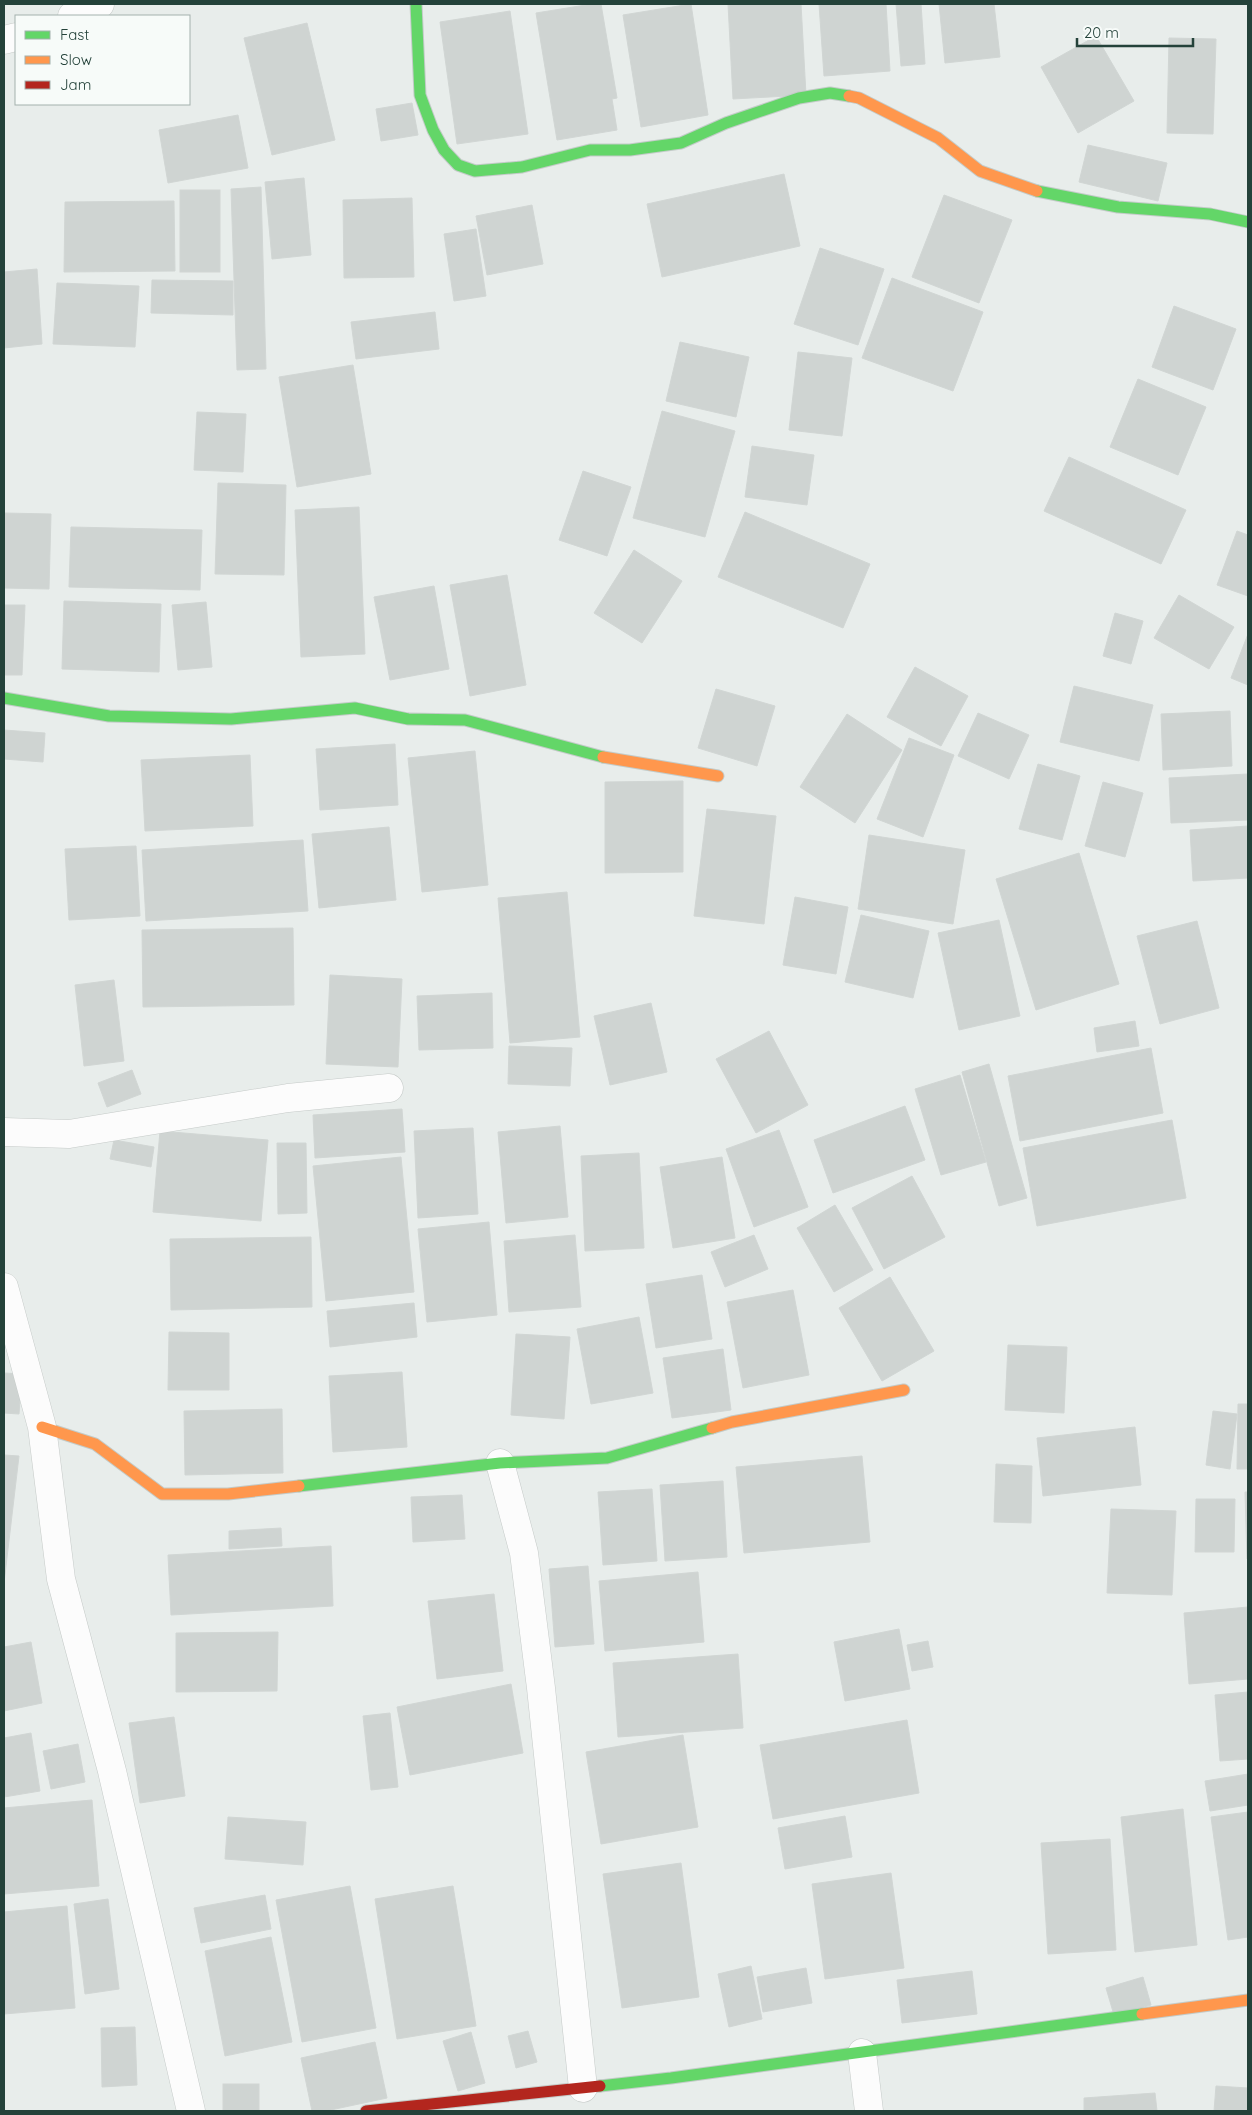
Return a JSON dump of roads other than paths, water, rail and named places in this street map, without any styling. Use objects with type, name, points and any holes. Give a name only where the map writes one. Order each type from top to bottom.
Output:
[{"type":"street","points":[[74,15],[100,4]]},
{"type":"street","points":[[416,4],[420,95],[433,130],[444,150],[458,165],[475,171],[522,167],[590,150],[630,150],[681,143],[726,123],[799,98],[830,93],[859,98],[938,138],[980,171],[1039,192],[1118,207],[1210,214],[1248,222]]},
{"type":"street","points":[[4,698],[110,716],[231,719],[355,708],[408,719],[465,720],[604,757],[718,776]]},
{"type":"street","points":[[4,1132],[69,1134],[288,1098],[389,1088]]},
{"type":"street","points":[[4,1287],[42,1427],[61,1578],[112,1771],[191,2111]]},
{"type":"street","points":[[42,1427],[95,1444],[162,1494],[228,1494],[500,1463],[607,1458],[732,1422],[904,1390]]},
{"type":"street","points":[[500,1463],[524,1553],[541,1688],[583,2088]]},
{"type":"street","points":[[366,2111],[468,2106],[583,2088],[862,2053],[1248,2000]]},
{"type":"street","points":[[862,2053],[869,2111]]}]
